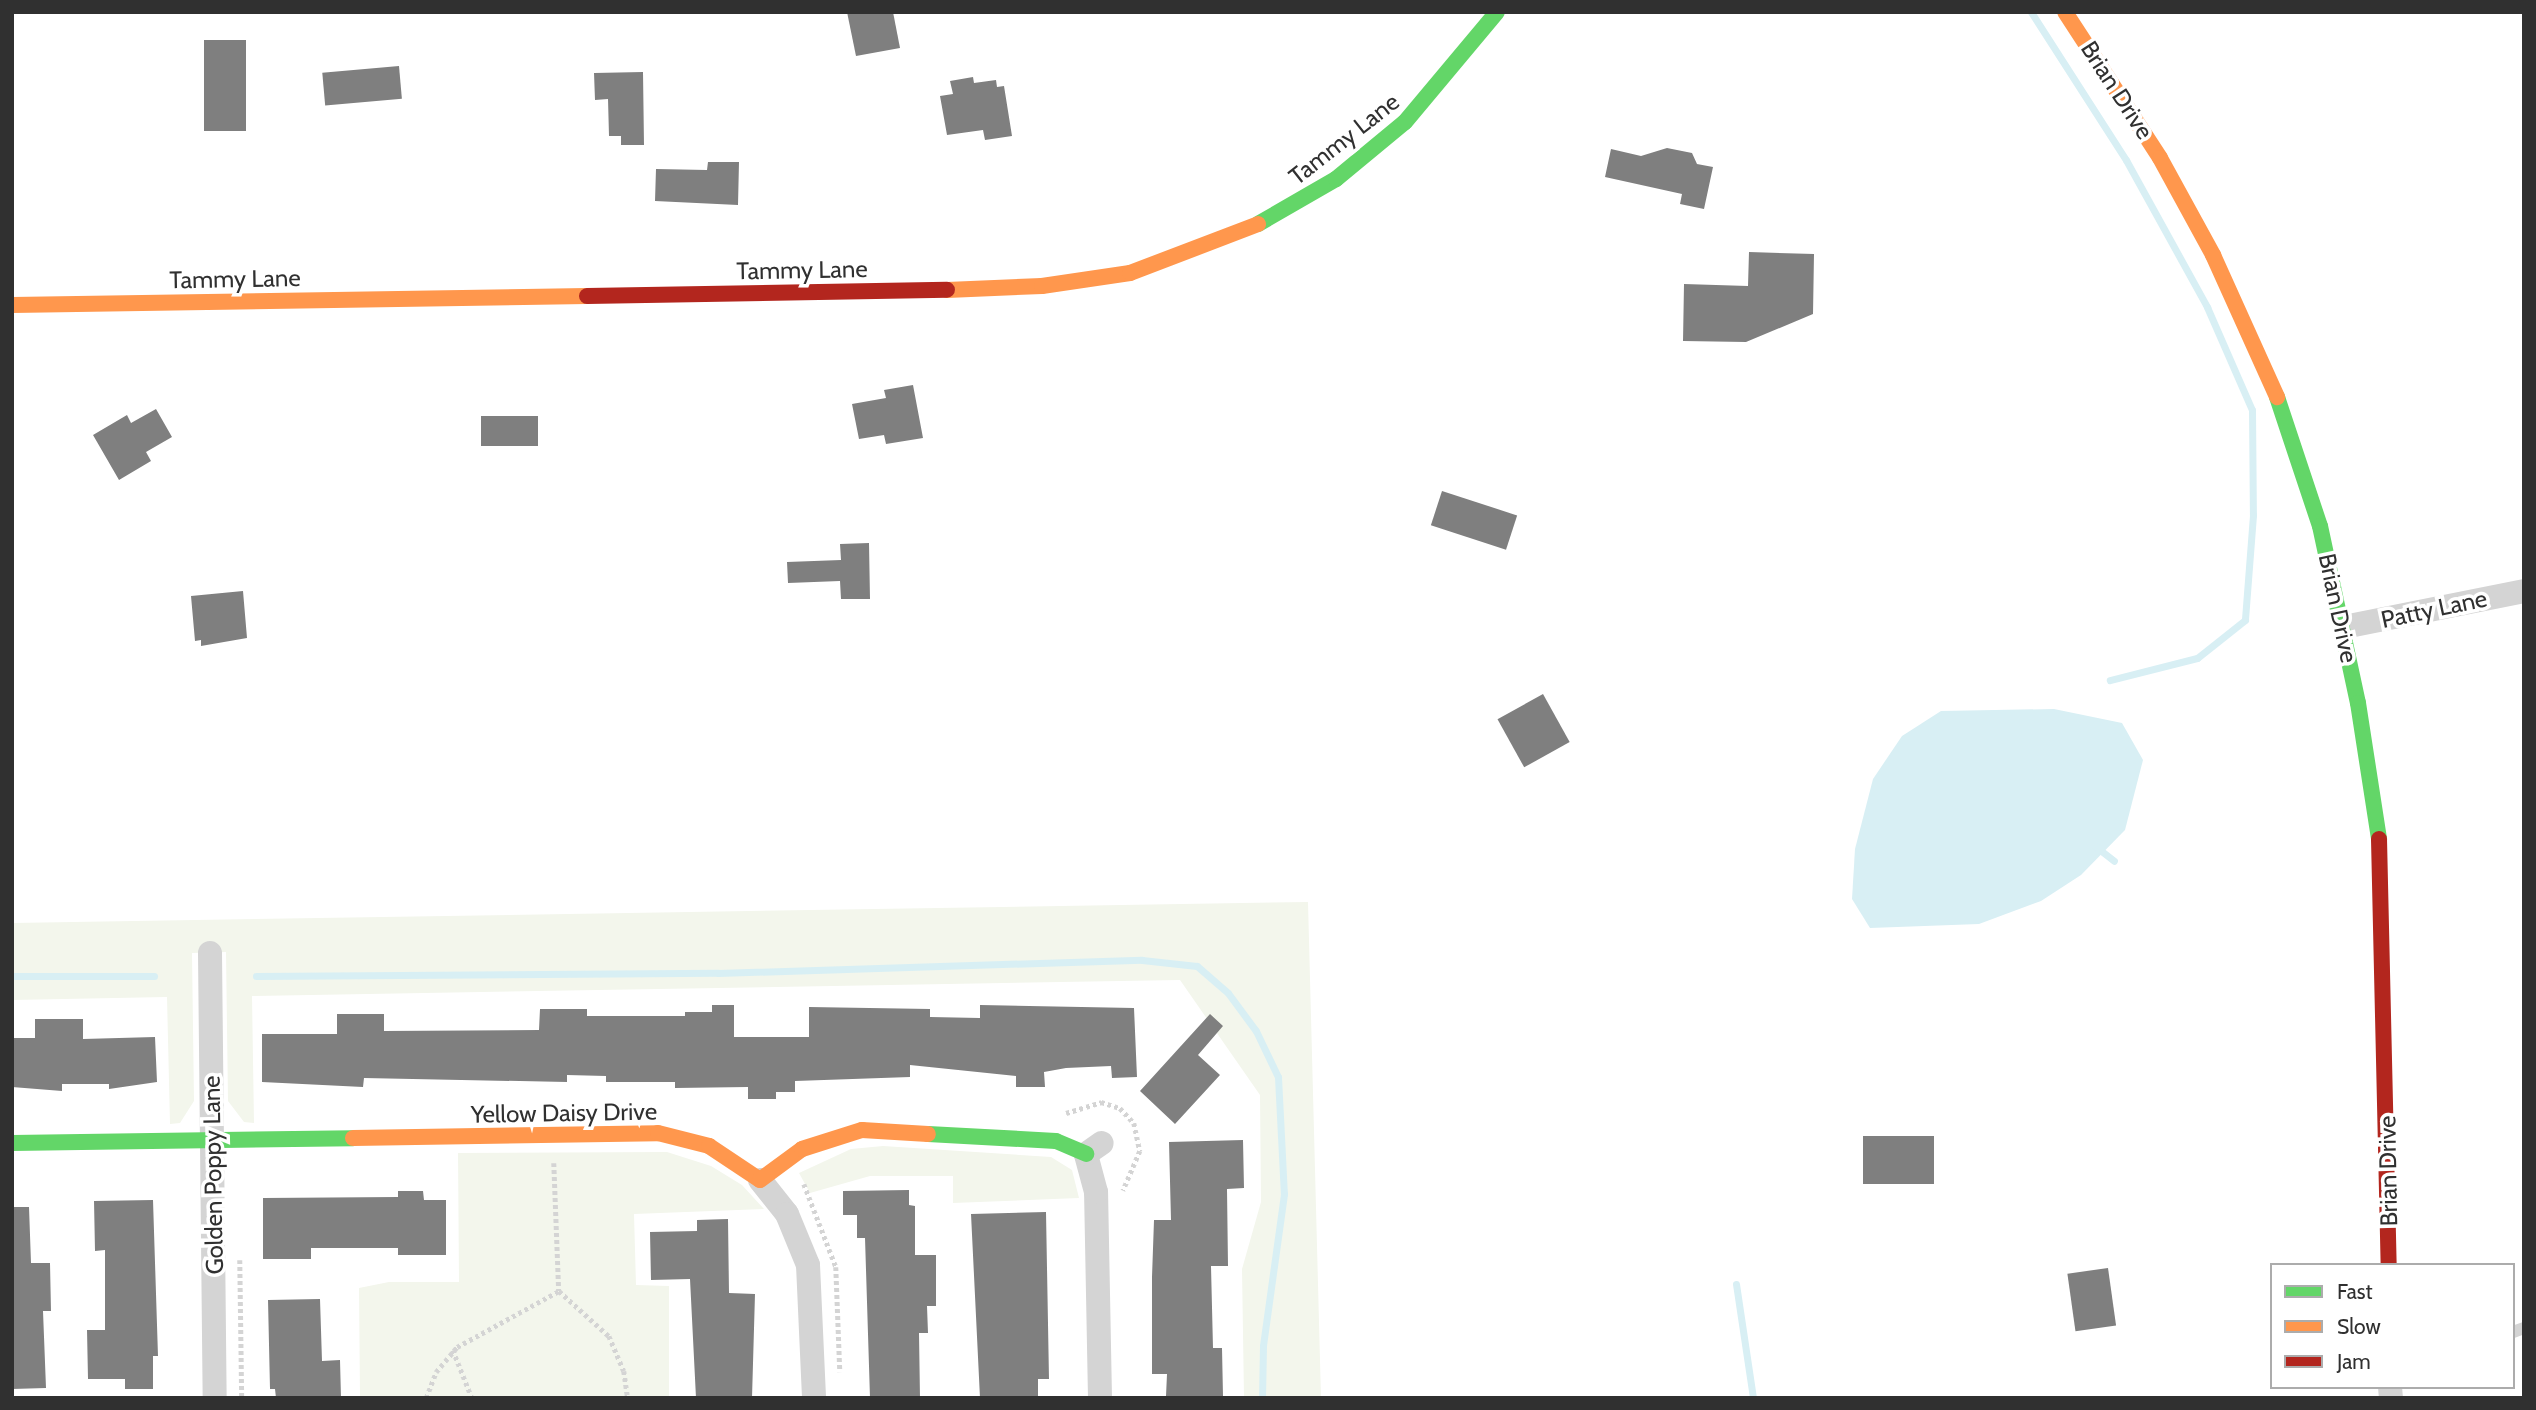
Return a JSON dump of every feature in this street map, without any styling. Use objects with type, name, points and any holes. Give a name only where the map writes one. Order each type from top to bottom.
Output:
[{"type":"street","name":"Tammy Lane","points":[[12,305],[958,290],[1042,286],[1130,273],[1240,235],[1336,179],[1405,122],[1497,12]]},
{"type":"street","name":"Brian Drive","points":[[2065,12],[2160,158],[2243,318],[2309,487],[2344,628],[2380,845],[2389,1263]]},
{"type":"street","name":"Patty Lane","points":[[2344,628],[2524,591]]},
{"type":"street","name":"Golden Poppy Lane","points":[[210,953],[215,1398]]},
{"type":"street","points":[[814,1398],[812,1302],[805,1257],[787,1214],[760,1180],[802,1149],[870,1129],[1056,1141],[1094,1148],[1100,1398]]},
{"type":"street","name":"Yellow Daisy Drive","points":[[12,1143],[658,1133],[716,1149],[760,1180]]},
{"type":"path","points":[[1061,1115],[1101,1102],[1120,1108],[1134,1123],[1140,1152],[1125,1180],[1123,1200]]},
{"type":"path","points":[[554,1161],[559,1292],[609,1336],[622,1362],[628,1398]]},
{"type":"path","points":[[796,1183],[804,1184],[812,1175]]},
{"type":"path","points":[[240,1255],[243,1398]]},
{"type":"path","points":[[426,1398],[436,1372],[453,1350],[559,1292]]},
{"type":"path","points":[[453,1350],[472,1398]]},
{"type":"shaded area","points":[[1308,902],[1321,1398],[1244,1398],[1242,1269],[1261,1202],[1260,1095],[1180,980],[252,996],[254,1123],[244,1122],[228,1101],[226,952],[192,953],[194,1101],[180,1123],[170,1124],[167,997],[12,1000],[12,923]]},
{"type":"shaded area","points":[[883,1146],[1051,1157],[1072,1170],[1079,1198],[953,1203],[953,1176],[870,1176],[810,1193],[799,1173],[851,1149]]},
{"type":"shaded area","points":[[667,1152],[711,1166],[742,1185],[764,1209],[634,1214],[636,1285],[669,1286],[669,1398],[360,1398],[359,1288],[389,1282],[459,1282],[458,1153]]},
{"type":"water","points":[[2054,709],[2122,723],[2143,760],[2125,830],[2081,875],[2041,901],[1979,924],[1870,928],[1852,899],[1855,849],[1873,779],[1902,736],[1941,711]]},
{"type":"building","points":[[847,12],[893,12],[900,48],[856,56]]},
{"type":"building","points":[[204,40],[246,40],[246,131],[204,131]]},
{"type":"building","points":[[399,66],[402,99],[325,106],[322,73]]},
{"type":"building","points":[[643,72],[644,145],[621,145],[621,136],[609,136],[608,99],[595,100],[594,73]]},
{"type":"building","points":[[973,77],[974,83],[996,80],[997,87],[1004,86],[1012,136],[985,140],[983,130],[947,135],[940,96],[953,94],[950,81]]},
{"type":"building","points":[[1667,148],[1692,153],[1697,164],[1713,167],[1704,209],[1680,204],[1682,194],[1605,177],[1611,149],[1641,156]]},
{"type":"building","points":[[708,162],[739,162],[738,205],[655,201],[656,169],[707,170]]},
{"type":"building","points":[[1749,252],[1814,254],[1813,314],[1746,342],[1683,341],[1684,284],[1748,286]]},
{"type":"building","points":[[913,385],[923,438],[886,444],[884,435],[859,439],[852,404],[886,398],[884,390]]},
{"type":"building","points":[[156,409],[172,437],[146,452],[151,461],[119,480],[93,435],[127,415],[131,423]]},
{"type":"building","points":[[481,416],[538,416],[538,446],[481,446]]},
{"type":"building","points":[[1442,491],[1517,515],[1506,550],[1431,525]]},
{"type":"building","points":[[869,543],[870,599],[841,599],[840,581],[788,583],[787,562],[841,560],[840,544]]},
{"type":"building","points":[[243,591],[247,638],[201,646],[201,640],[195,641],[191,596]]},
{"type":"building","points":[[1543,694],[1570,742],[1524,767],[1498,719]]},
{"type":"building","points":[[712,1005],[734,1005],[734,1037],[809,1037],[809,1007],[930,1009],[930,1017],[980,1018],[980,1005],[1134,1008],[1137,1077],[1112,1078],[1111,1066],[1066,1068],[1044,1072],[1045,1087],[1016,1087],[1016,1076],[910,1065],[910,1077],[795,1081],[795,1092],[776,1092],[776,1099],[748,1099],[748,1087],[675,1088],[675,1082],[606,1082],[606,1076],[567,1075],[567,1082],[364,1078],[363,1087],[262,1082],[262,1034],[337,1034],[337,1014],[384,1014],[384,1031],[539,1030],[540,1009],[587,1009],[587,1016],[685,1016],[685,1012],[712,1012]]},
{"type":"building","points":[[1210,1014],[1223,1026],[1198,1055],[1220,1075],[1175,1124],[1140,1091]]},
{"type":"building","points":[[35,1019],[83,1019],[83,1039],[155,1037],[157,1082],[109,1089],[109,1084],[62,1084],[62,1091],[12,1087],[12,1038],[35,1038]]},
{"type":"building","points":[[1863,1136],[1934,1136],[1934,1184],[1863,1184]]},
{"type":"building","points":[[1243,1140],[1244,1188],[1227,1189],[1228,1266],[1211,1266],[1213,1348],[1222,1348],[1223,1396],[1166,1396],[1167,1374],[1152,1374],[1152,1277],[1154,1220],[1171,1220],[1169,1142]]},
{"type":"building","points":[[909,1190],[909,1205],[915,1206],[915,1255],[936,1255],[936,1306],[927,1306],[928,1333],[919,1333],[920,1398],[870,1398],[865,1238],[857,1238],[857,1215],[843,1215],[843,1191]]},
{"type":"building","points":[[398,1191],[423,1191],[424,1200],[446,1200],[446,1255],[398,1255],[398,1248],[311,1248],[311,1259],[263,1259],[263,1198],[398,1197]]},
{"type":"building","points":[[153,1200],[158,1356],[153,1356],[153,1389],[125,1389],[125,1379],[88,1379],[87,1330],[105,1330],[105,1250],[95,1251],[94,1201]]},
{"type":"building","points":[[12,1207],[29,1207],[31,1263],[50,1263],[51,1311],[43,1311],[46,1388],[12,1389]]},
{"type":"building","points":[[1046,1212],[1049,1379],[1038,1379],[1038,1398],[980,1398],[971,1214]]},
{"type":"building","points":[[728,1219],[729,1293],[755,1294],[752,1398],[696,1398],[690,1279],[651,1280],[650,1232],[697,1231],[697,1220]]},
{"type":"building","points":[[2108,1268],[2116,1325],[2075,1331],[2067,1274]]},
{"type":"building","points":[[320,1299],[322,1361],[340,1360],[341,1398],[276,1398],[275,1389],[270,1389],[268,1300]]},
{"type":"waterway","points":[[2031,12],[2126,160],[2207,307],[2252,410],[2253,515],[2245,620],[2197,658],[2110,680]]},
{"type":"waterway","points":[[2095,846],[2114,861]]},
{"type":"waterway","points":[[256,976],[718,973],[1142,960],[1197,966],[1228,993],[1256,1031],[1278,1077],[1284,1194],[1263,1346],[1262,1398]]},
{"type":"waterway","points":[[12,976],[154,976]]},
{"type":"waterway","points":[[1736,1284],[1753,1398]]},
{"type":"traffic: fast","points":[[1258,224],[1336,179],[1405,122],[1497,12]]},
{"type":"traffic: fast","points":[[2277,397],[2320,526],[2358,703],[2379,839]]},
{"type":"traffic: fast","points":[[928,1134],[1056,1141],[1086,1154]]},
{"type":"traffic: fast","points":[[12,1143],[353,1138]]},
{"type":"traffic: slow","points":[[2065,12],[2160,158],[2213,255],[2277,397]]},
{"type":"traffic: slow","points":[[947,290],[1042,286],[1130,273],[1258,224]]},
{"type":"traffic: slow","points":[[12,305],[587,296]]},
{"type":"traffic: slow","points":[[353,1138],[658,1133],[709,1146],[760,1180],[802,1149],[862,1130],[928,1134]]},
{"type":"traffic: jam","points":[[587,296],[947,290]]},
{"type":"traffic: jam","points":[[2379,839],[2389,1263]]}]
